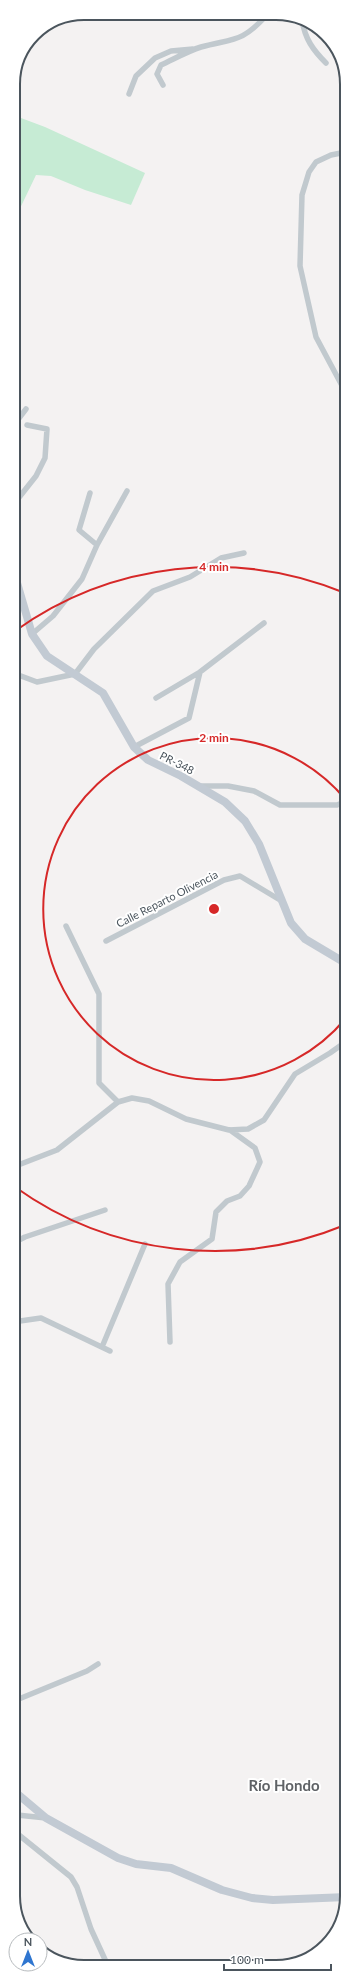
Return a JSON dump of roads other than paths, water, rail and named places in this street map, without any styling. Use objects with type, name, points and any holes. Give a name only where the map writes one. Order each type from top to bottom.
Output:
[{"type":"street","points":[[129,94],[136,76],[155,58],[171,51],[200,48],[240,38],[253,30],[262,20]]},
{"type":"street","points":[[303,26],[312,50],[326,63]]},
{"type":"street","points":[[163,85],[157,74],[161,65],[200,48]]},
{"type":"street","points":[[340,153],[331,155],[316,162],[309,172],[302,195],[300,266],[316,337],[340,383]]},
{"type":"street","points":[[20,417],[26,409]]},
{"type":"street","points":[[20,496],[36,476],[45,458],[47,430],[27,425]]},
{"type":"street","points":[[32,634],[53,616],[82,579],[97,545],[127,491]]},
{"type":"street","points":[[90,493],[79,530],[97,545]]},
{"type":"street","points":[[20,676],[37,682],[75,674],[94,649],[153,591],[190,577],[221,558],[244,553]]},
{"type":"street","name":"PR-348","points":[[20,593],[32,634],[47,656],[103,693],[134,747],[148,760],[199,786],[225,802],[245,821],[259,844],[280,900],[291,923],[305,939],[340,960]]},
{"type":"street","points":[[156,698],[200,672],[264,624]]},
{"type":"street","points":[[134,747],[189,718],[200,672]]},
{"type":"street","points":[[199,786],[228,786],[254,791],[280,805],[340,804]]},
{"type":"street","name":"Calle Reparto Olivencia","points":[[106,941],[224,880],[240,876],[280,900]]},
{"type":"street","points":[[66,926],[99,994],[99,1083],[118,1102]]},
{"type":"street","points":[[229,1130],[248,1128],[264,1120],[295,1074],[340,1046]]},
{"type":"street","points":[[20,1164],[57,1150],[118,1102],[132,1098],[149,1102],[186,1119],[229,1130],[255,1148],[260,1162],[249,1186],[240,1196],[227,1201],[216,1212],[212,1240],[180,1262],[168,1284],[170,1342]]},
{"type":"street","points":[[20,1240],[105,1210]]},
{"type":"street","points":[[102,1347],[145,1244]]},
{"type":"street","points":[[20,1321],[41,1318],[110,1351]]},
{"type":"street","points":[[20,1699],[87,1671],[98,1664]]},
{"type":"street","points":[[20,1796],[46,1818],[118,1858],[136,1864],[171,1868],[222,1890],[252,1898],[273,1900],[340,1897]]},
{"type":"street","points":[[20,1815],[46,1818]]},
{"type":"street","points":[[20,1836],[71,1877],[77,1887],[91,1929],[105,1960]]},
{"type":"district","name":"Río Hondo","points":[[284,1786]]}]
